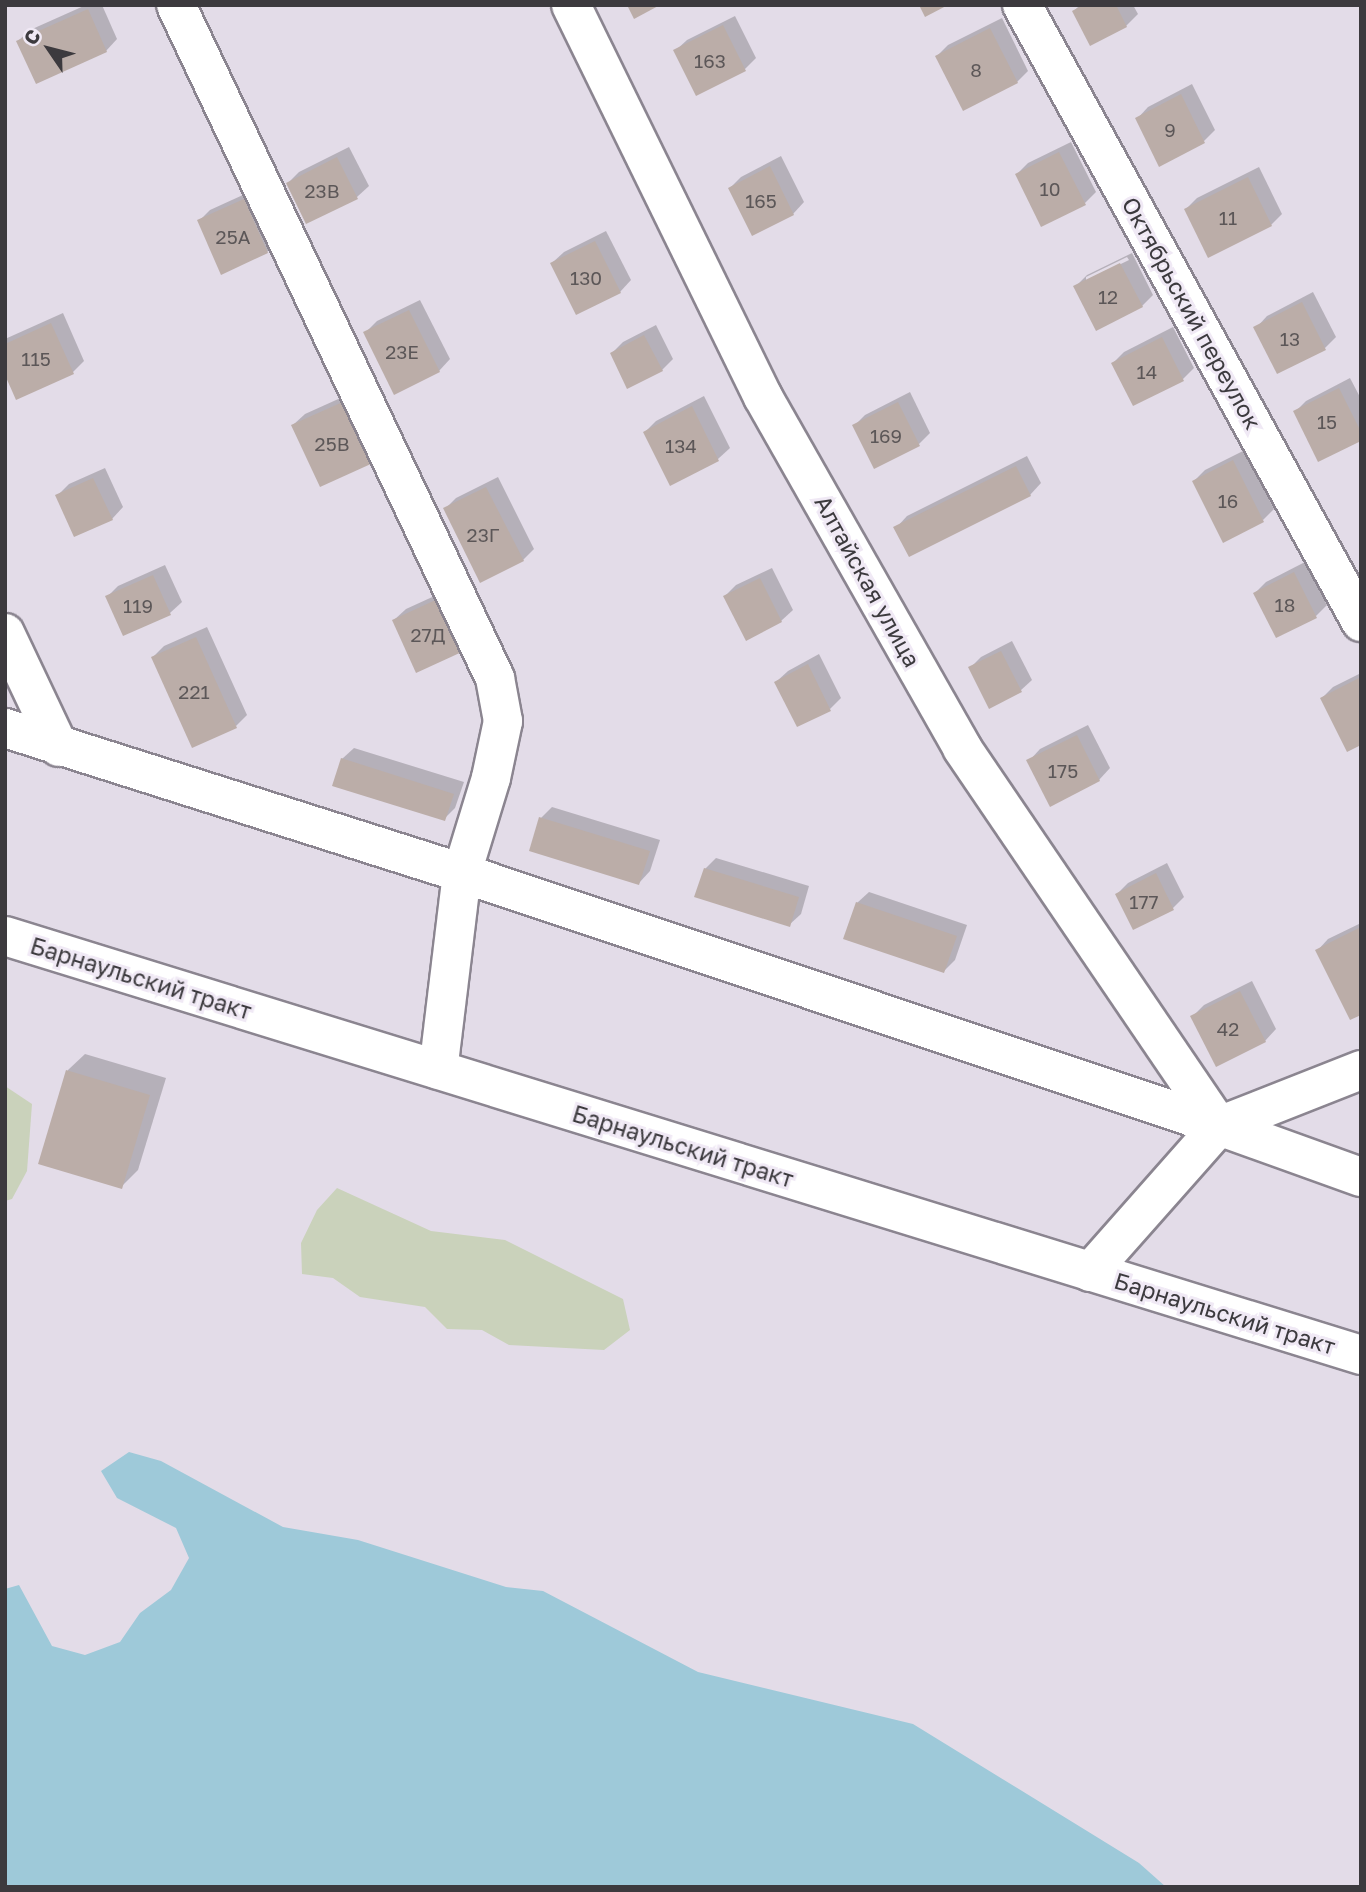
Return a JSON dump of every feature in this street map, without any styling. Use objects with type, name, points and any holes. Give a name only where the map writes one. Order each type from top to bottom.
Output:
[{"type":"street","points":[[176,5],[495,678],[503,721],[491,778],[462,873],[438,1070]]},
{"type":"street","name":"Алтайская улица","points":[[571,5],[763,397],[962,748],[1219,1126]]},
{"type":"street","name":"Октябрьский переулок","points":[[1022,5],[1361,622]]},
{"type":"street","points":[[5,633],[59,747]]},
{"type":"street","points":[[5,727],[59,747],[462,873],[1219,1126],[1361,1177]]},
{"type":"street","name":"Барнаульский тракт","points":[[5,936],[1361,1355]]},
{"type":"street","points":[[1090,1272],[1219,1126],[1361,1069]]},
{"type":"green space","points":[[5,1086],[32,1104],[27,1171],[12,1199],[5,1201]]},
{"type":"green space","points":[[337,1188],[431,1231],[505,1240],[623,1299],[630,1330],[604,1350],[509,1345],[482,1330],[447,1329],[425,1307],[360,1297],[333,1278],[302,1274],[301,1243],[317,1210]]},
{"type":"water","points":[[129,1452],[161,1461],[283,1527],[358,1540],[506,1587],[543,1591],[698,1672],[913,1724],[1139,1863],[1166,1887],[5,1887],[5,1589],[19,1585],[52,1646],[85,1655],[120,1642],[140,1613],[171,1590],[189,1558],[176,1528],[117,1498],[101,1471]]},
{"type":"building","points":[[627,5],[660,5],[634,19]]},
{"type":"building","points":[[919,5],[948,5],[925,17]]},
{"type":"building","points":[[1083,5],[1116,5],[1127,27],[1090,46],[1072,11]]},
{"type":"building","points":[[88,9],[107,52],[36,84],[16,41]]},
{"type":"building","points":[[723,25],[746,71],[696,96],[673,50]]},
{"type":"building","points":[[990,28],[1018,83],[963,111],[935,56]]},
{"type":"building","points":[[1181,94],[1205,143],[1159,167],[1135,118]]},
{"type":"building","points":[[1059,152],[1086,205],[1041,227],[1015,174]]},
{"type":"building","points":[[337,157],[358,199],[306,224],[286,183]]},
{"type":"building","points":[[770,166],[794,215],[752,236],[728,188]]},
{"type":"building","points":[[1248,177],[1272,226],[1208,258],[1184,209]]},
{"type":"building","points":[[244,199],[268,253],[221,275],[197,220]]},
{"type":"building","points":[[595,241],[621,293],[576,315],[550,263]]},
{"type":"building","points":[[1120,263],[1143,307],[1096,331],[1073,286]]},
{"type":"building","points":[[1302,302],[1326,350],[1277,374],[1253,327]]},
{"type":"building","points":[[409,310],[440,372],[394,395],[363,332]]},
{"type":"building","points":[[51,323],[74,374],[16,400],[5,375],[5,344]]},
{"type":"building","points":[[644,335],[663,371],[627,389],[610,353]]},
{"type":"building","points":[[1162,337],[1184,381],[1133,406],[1111,363]]},
{"type":"building","points":[[1339,388],[1361,432],[1361,441],[1318,462],[1293,411]]},
{"type":"building","points":[[345,401],[373,463],[320,487],[291,425]]},
{"type":"building","points":[[898,402],[920,446],[874,469],[852,425]]},
{"type":"building","points":[[692,406],[719,461],[670,486],[643,432]]},
{"type":"building","points":[[1233,460],[1264,522],[1223,543],[1192,481]]},
{"type":"building","points":[[1016,466],[1031,496],[909,557],[893,527]]},
{"type":"building","points":[[93,478],[113,520],[74,537],[55,495]]},
{"type":"building","points":[[486,487],[524,561],[480,583],[443,508]]},
{"type":"building","points":[[1294,572],[1317,618],[1276,638],[1253,593]]},
{"type":"building","points":[[153,575],[171,615],[123,636],[105,596]]},
{"type":"building","points":[[760,578],[782,622],[746,641],[723,596]]},
{"type":"building","points":[[440,598],[464,651],[416,673],[392,620]]},
{"type":"building","points":[[196,637],[237,728],[192,748],[151,657]]},
{"type":"building","points":[[1001,651],[1022,692],[989,709],[968,667]]},
{"type":"building","points":[[808,664],[831,711],[797,727],[774,682]]},
{"type":"building","points":[[1361,677],[1361,745],[1347,752],[1320,698]]},
{"type":"building","points":[[1077,735],[1100,781],[1050,807],[1026,760]]},
{"type":"building","points":[[341,758],[454,794],[445,821],[332,786]]},
{"type":"building","points":[[539,817],[650,851],[639,885],[529,851]]},
{"type":"building","points":[[704,868],[799,897],[790,927],[694,897]]},
{"type":"building","points":[[1156,873],[1174,910],[1133,930],[1115,894]]},
{"type":"building","points":[[856,902],[957,936],[944,973],[843,939]]},
{"type":"building","points":[[1361,927],[1361,1015],[1350,1020],[1315,950]]},
{"type":"building","points":[[1240,991],[1266,1042],[1216,1067],[1190,1016]]},
{"type":"building","points":[[66,1070],[150,1095],[122,1189],[38,1164]]}]
